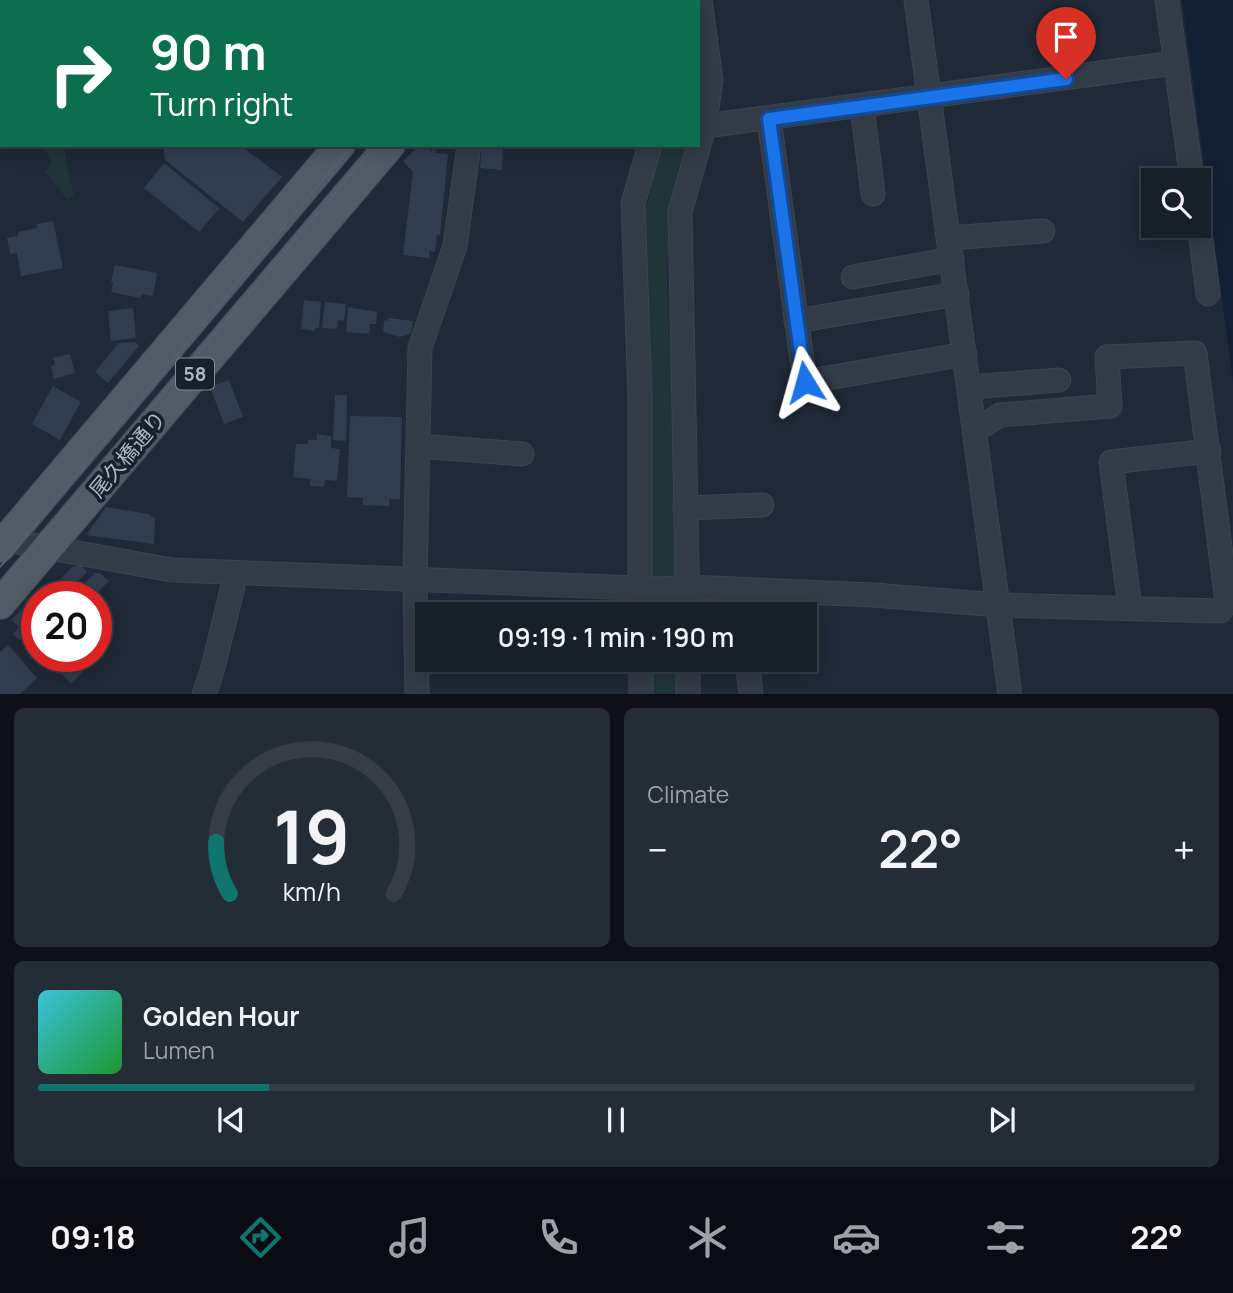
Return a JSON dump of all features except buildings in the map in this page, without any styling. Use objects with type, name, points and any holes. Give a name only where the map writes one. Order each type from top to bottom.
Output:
[{"type":"main road","name":"尾久橋通り","points":[[2,540],[338,147]]},
{"type":"main road","name":"尾久橋通り","points":[[0,604],[388,147]]},
{"type":"street","points":[[700,0],[711,80],[701,127],[1175,63]]},
{"type":"street","points":[[916,0],[1010,694]]},
{"type":"street","points":[[1167,0],[1190,168]]},
{"type":"street","points":[[862,106],[873,194]]},
{"type":"street","points":[[769,119],[805,382],[965,354]]},
{"type":"street","points":[[417,694],[415,579],[420,348],[455,246],[469,147]]},
{"type":"street","points":[[640,602],[640,397],[633,203],[649,147]]},
{"type":"street","points":[[688,602],[680,212],[696,147]]},
{"type":"street","points":[[853,277],[951,248],[1043,231]]},
{"type":"street","points":[[1201,238],[1208,294]]},
{"type":"street","points":[[796,321],[957,294]]},
{"type":"street","points":[[2,540],[173,570],[664,589],[688,587],[873,595],[999,605],[1220,611],[1227,602],[1195,353],[1106,350],[1110,406],[1000,415],[986,424],[975,425]]},
{"type":"street","points":[[970,387],[1059,380]]},
{"type":"street","points":[[418,446],[522,454]]},
{"type":"street","points":[[1130,608],[1111,462],[1209,451]]},
{"type":"street","points":[[685,508],[762,505]]},
{"type":"street","points":[[204,694],[233,586],[233,573]]},
{"type":"street","points":[[738,590],[740,602]]},
{"type":"street","points":[[641,672],[641,694]]},
{"type":"street","points":[[688,672],[688,694]]},
{"type":"street","points":[[748,672],[751,694]]},
{"type":"green space","points":[[44,147],[65,147],[66,164],[74,194],[68,200],[45,172],[52,162]]},
{"type":"green space","points":[[659,147],[693,147],[676,211],[666,262],[681,602],[649,602],[646,583],[646,211]]},
{"type":"green space","points":[[651,672],[681,672],[681,694],[650,694]]},
{"type":"water","points":[[1182,0],[1233,0],[1233,381],[1211,217],[1211,168],[1204,168]]},
{"type":"tram line","points":[[0,567],[350,147]]},
{"type":"tram line","points":[[0,585],[374,147]]},
{"type":"route","points":[[805,382],[769,119],[1066,79]]}]
